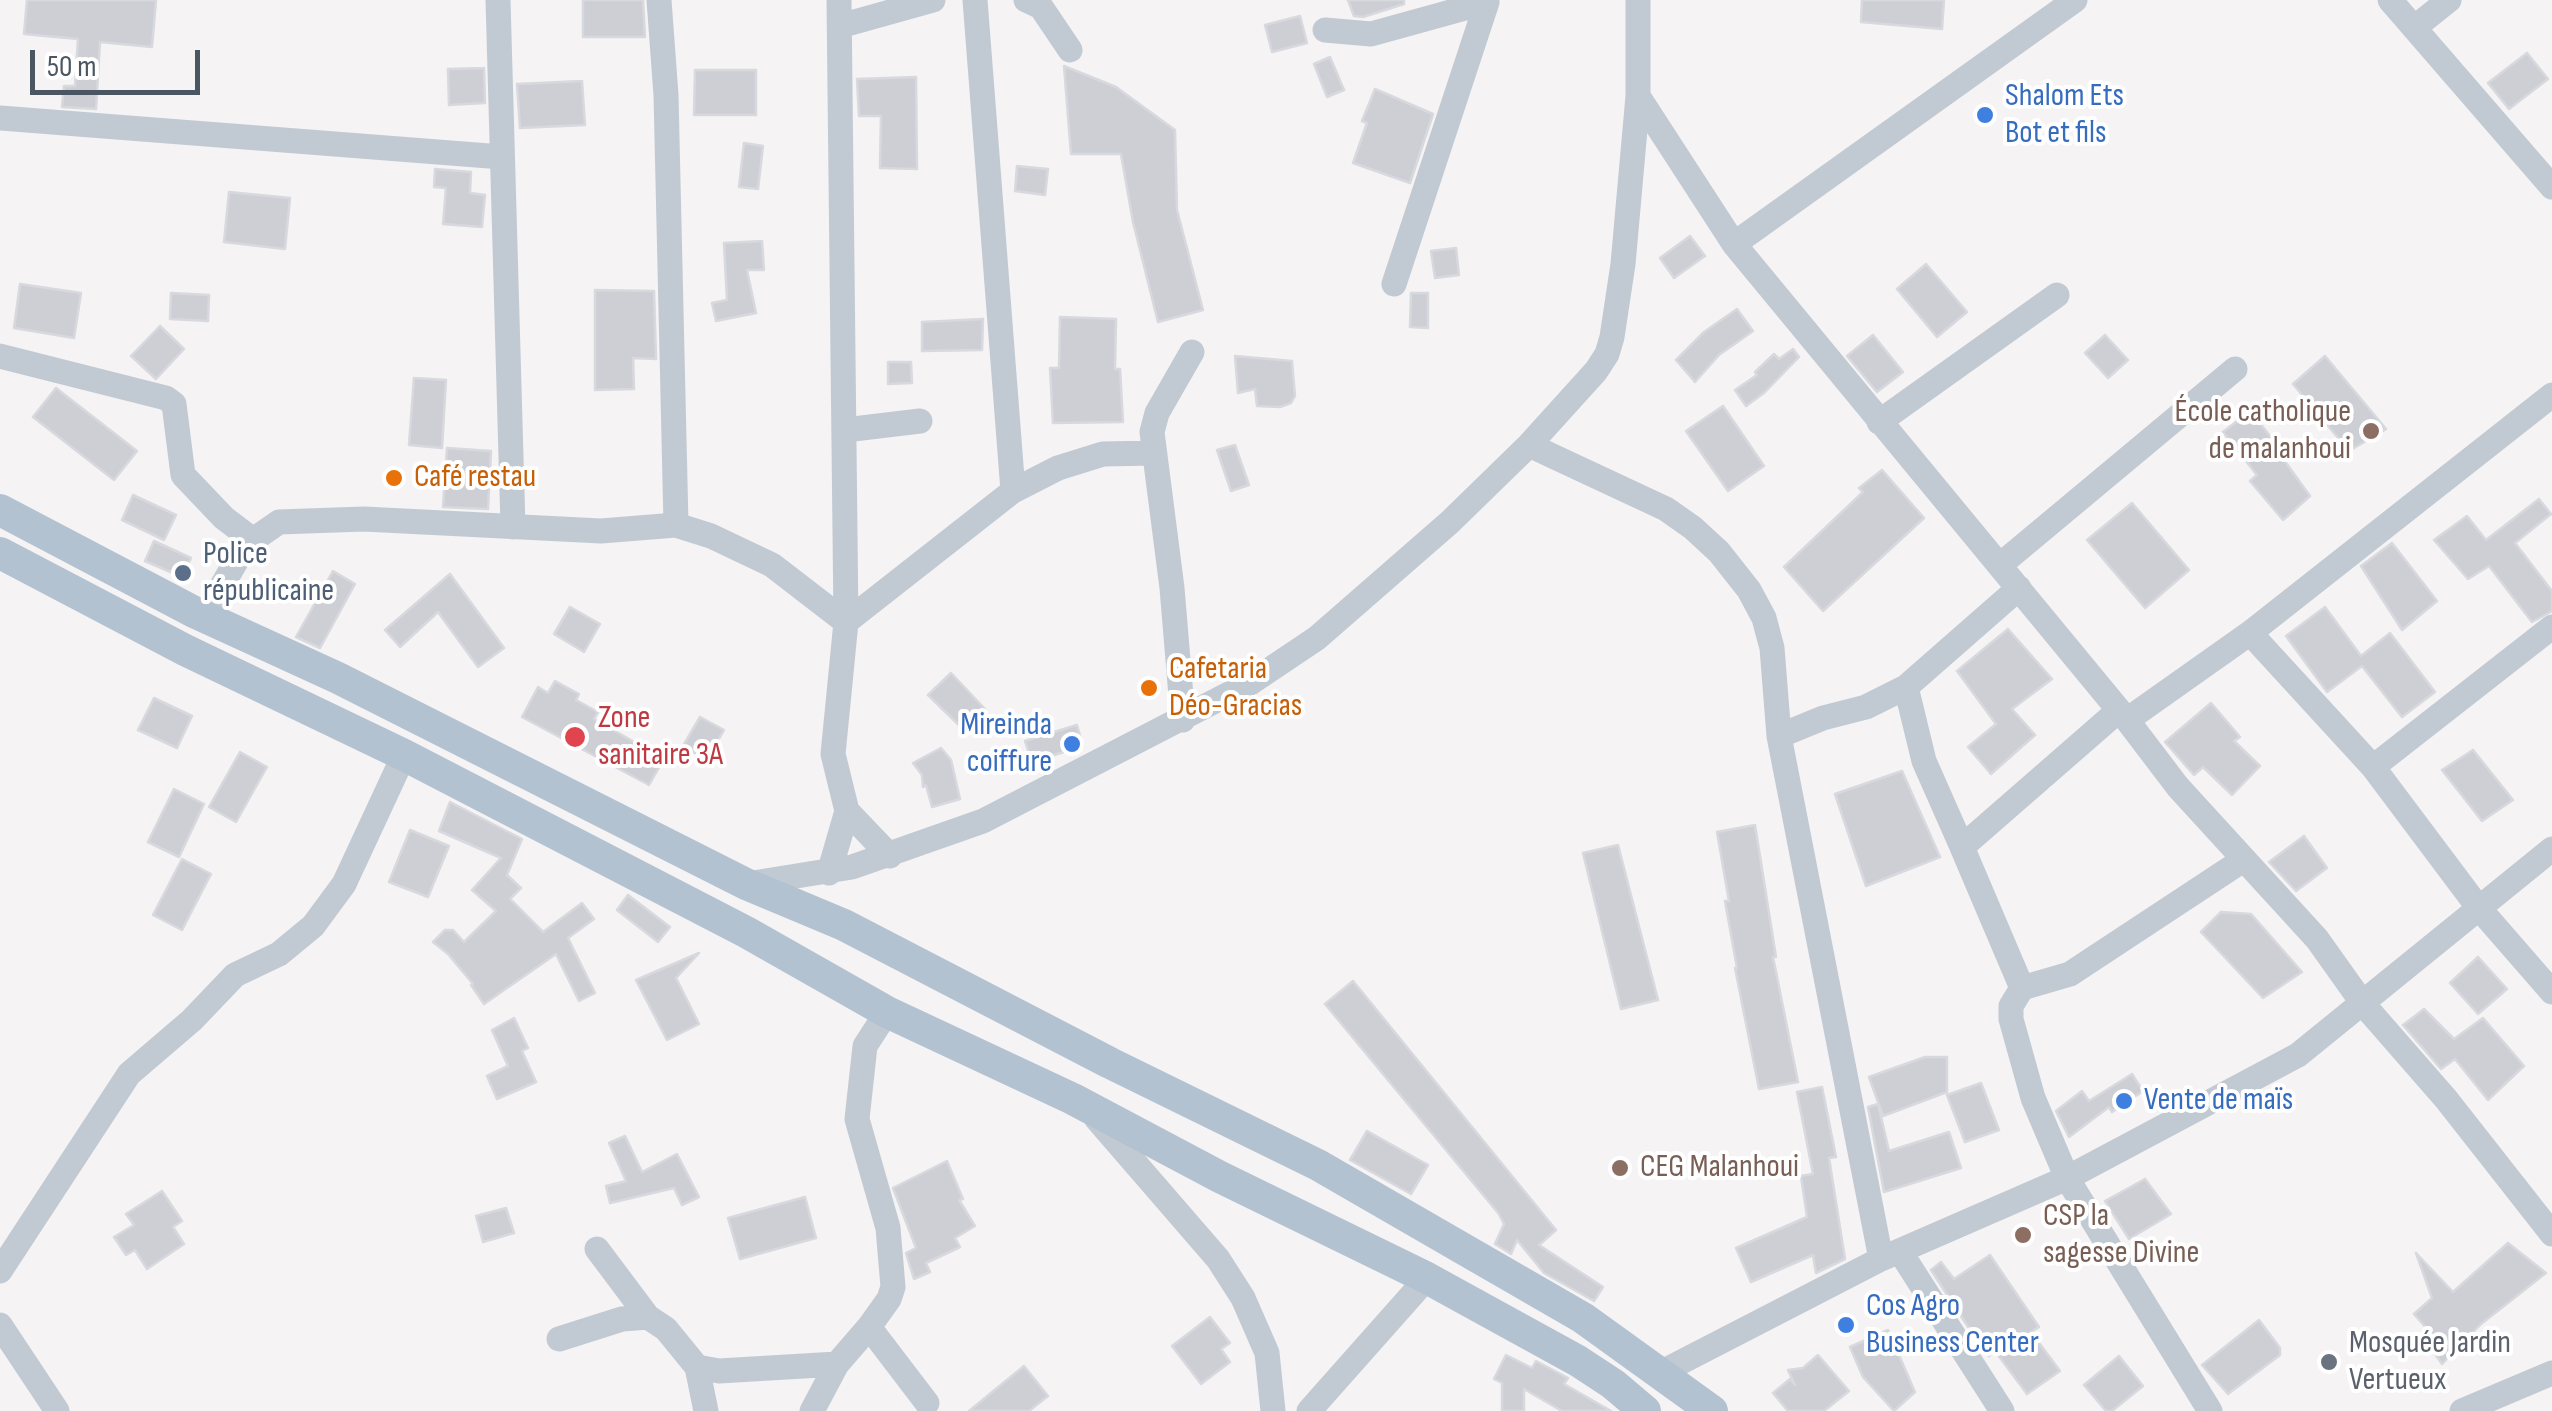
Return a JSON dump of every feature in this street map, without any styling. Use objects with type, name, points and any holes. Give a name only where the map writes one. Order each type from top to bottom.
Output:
[{"type":"main road","points":[[0,510],[204,617],[338,678],[746,884],[844,925],[1318,1165],[1583,1318],[1712,1411]]},
{"type":"main road","points":[[0,553],[746,932],[886,1012],[1073,1099],[1220,1177],[1427,1278],[1578,1361],[1645,1411]]},
{"type":"street","points":[[498,0],[513,527]]},
{"type":"street","points":[[659,0],[666,94],[676,525]]},
{"type":"street","points":[[829,873],[846,811],[833,754],[846,622],[839,13],[933,0]]},
{"type":"street","points":[[975,0],[1013,492]]},
{"type":"street","points":[[1026,0],[1040,7],[1070,50]]},
{"type":"street","points":[[746,884],[829,873],[890,856],[983,820],[1183,720],[1273,669],[1317,638],[1450,522],[1529,445],[1596,372],[1607,354],[1623,264],[1638,96],[1638,0]]},
{"type":"street","points":[[2390,0],[2552,187]]},
{"type":"street","points":[[2414,28],[2449,0]]},
{"type":"street","points":[[1325,30],[1371,34],[1489,1]]},
{"type":"street","points":[[1394,284],[1489,1]]},
{"type":"street","points":[[1734,244],[2064,4]]},
{"type":"street","points":[[1638,96],[1734,244],[2178,787],[2318,939],[2364,1005],[2436,1087],[2552,1234]]},
{"type":"street","points":[[0,118],[502,158]]},
{"type":"street","points":[[1878,422],[2057,295]]},
{"type":"street","points":[[1183,720],[1172,588],[1152,432],[1157,413],[1192,352]]},
{"type":"street","points":[[0,356],[166,398],[174,404],[182,475],[224,518],[253,540]]},
{"type":"street","points":[[2000,565],[2235,369]]},
{"type":"street","points":[[1962,846],[2123,715],[2250,634],[2552,395]]},
{"type":"street","points":[[845,430],[920,420]]},
{"type":"street","points":[[1529,445],[1666,510],[1694,528],[1749,590],[1764,618],[1772,648],[1779,736],[1891,1256],[2002,1411]]},
{"type":"street","points":[[846,622],[1013,492],[1058,468],[1104,454],[1154,453]]},
{"type":"street","points":[[204,617],[227,575],[253,540],[279,522],[310,520],[601,530],[676,525],[711,536],[772,565],[846,622]]},
{"type":"street","points":[[1779,736],[1866,707],[1906,687],[2018,588]]},
{"type":"street","points":[[2373,768],[2552,627]]},
{"type":"street","points":[[2250,634],[2373,768],[2478,907],[2552,992]]},
{"type":"street","points":[[1906,687],[1924,761],[2022,988]]},
{"type":"street","points":[[0,1271],[129,1074],[192,1020],[235,975],[279,954],[313,926],[344,884],[404,755]]},
{"type":"street","points":[[846,811],[890,856]]},
{"type":"street","points":[[1662,1372],[1891,1256],[2067,1178],[2298,1055],[2552,849]]},
{"type":"street","points":[[2210,1411],[2067,1178],[2033,1098],[2011,1019],[2011,1006],[2022,988],[2070,974],[2243,860]]},
{"type":"street","points":[[812,1411],[837,1364],[890,1299],[893,1286],[892,1250],[857,1119],[865,1046],[886,1012]]},
{"type":"street","points":[[1073,1099],[1102,1124],[1218,1259],[1235,1285],[1267,1353],[1273,1411]]},
{"type":"street","points":[[597,1249],[648,1317],[666,1329],[696,1366],[706,1411]]},
{"type":"street","points":[[1309,1411],[1427,1278]]},
{"type":"street","points":[[559,1339],[622,1319],[648,1317]]},
{"type":"street","points":[[0,1325],[57,1411]]},
{"type":"street","points":[[869,1327],[927,1403]]},
{"type":"street","points":[[696,1366],[719,1371],[837,1364]]},
{"type":"street","points":[[2462,1411],[2552,1373]]},
{"type":"building","points":[[27,0],[156,0],[152,47],[100,42],[96,109],[62,107],[64,86],[75,86],[78,39],[24,34]]},
{"type":"building","points":[[583,0],[643,0],[645,37],[583,37]]},
{"type":"building","points":[[1348,0],[1404,0],[1404,4],[1363,17],[1354,16]]},
{"type":"building","points":[[1862,0],[1944,0],[1942,29],[1861,22]]},
{"type":"building","points":[[1300,16],[1307,43],[1272,52],[1265,25]]},
{"type":"building","points":[[2527,53],[2548,79],[2509,109],[2488,83]]},
{"type":"building","points":[[1330,57],[1344,90],[1327,97],[1314,64]]},
{"type":"building","points":[[1064,66],[1116,87],[1175,130],[1177,210],[1203,310],[1158,322],[1121,154],[1071,154]]},
{"type":"building","points":[[484,68],[485,103],[449,105],[448,69]]},
{"type":"building","points":[[695,70],[756,70],[756,115],[694,115]]},
{"type":"building","points":[[916,77],[917,169],[880,168],[881,116],[859,116],[857,79]]},
{"type":"building","points":[[582,81],[585,125],[520,128],[517,84]]},
{"type":"building","points":[[1375,89],[1433,114],[1410,183],[1353,163],[1367,123],[1362,121]]},
{"type":"building","points":[[744,143],[763,146],[758,189],[739,187]]},
{"type":"building","points":[[1017,166],[1048,169],[1045,195],[1015,191]]},
{"type":"building","points":[[435,169],[471,172],[470,193],[485,195],[482,227],[443,224],[446,188],[434,187]]},
{"type":"building","points":[[229,192],[290,198],[285,249],[224,242]]},
{"type":"building","points":[[1690,236],[1705,256],[1674,278],[1660,258]]},
{"type":"building","points":[[762,241],[764,270],[747,270],[756,313],[716,321],[712,303],[727,300],[724,243]]},
{"type":"building","points":[[1456,248],[1459,275],[1435,278],[1431,251]]},
{"type":"building","points":[[1926,264],[1967,312],[1937,337],[1897,289]]},
{"type":"building","points":[[20,284],[81,293],[74,338],[14,328]]},
{"type":"building","points":[[595,290],[654,291],[656,359],[633,358],[634,389],[595,390]]},
{"type":"building","points":[[171,293],[209,295],[208,321],[170,319]]},
{"type":"building","points":[[1411,293],[1428,293],[1428,328],[1410,327]]},
{"type":"building","points":[[1737,309],[1753,331],[1719,355],[1695,382],[1676,360],[1704,332]]},
{"type":"building","points":[[1060,317],[1116,319],[1115,369],[1120,369],[1123,422],[1053,423],[1050,368],[1059,368]]},
{"type":"building","points":[[983,319],[982,350],[922,351],[922,322]]},
{"type":"building","points":[[160,326],[184,349],[156,379],[131,356]]},
{"type":"building","points":[[1873,335],[1903,372],[1877,392],[1847,356]]},
{"type":"building","points":[[2105,335],[2128,360],[2108,378],[2085,353]]},
{"type":"building","points":[[1793,349],[1799,357],[1746,406],[1735,390],[1757,375],[1755,372],[1774,354],[1779,359]]},
{"type":"building","points":[[1235,356],[1292,361],[1295,396],[1291,403],[1280,407],[1257,406],[1255,389],[1238,393]]},
{"type":"building","points":[[2325,356],[2386,429],[2349,451],[2293,384]]},
{"type":"building","points":[[888,362],[911,362],[912,383],[888,384]]},
{"type":"building","points":[[414,378],[446,380],[442,448],[409,445]]},
{"type":"building","points":[[56,388],[137,451],[114,480],[33,417]]},
{"type":"building","points":[[1723,406],[1764,466],[1728,491],[1686,431]]},
{"type":"building","points":[[2250,411],[2310,496],[2283,520],[2250,481],[2257,475],[2223,432]]},
{"type":"building","points":[[1235,445],[1249,485],[1231,491],[1217,450]]},
{"type":"building","points":[[447,448],[491,451],[488,509],[443,507]]},
{"type":"building","points":[[1882,470],[1924,518],[1823,611],[1784,567],[1863,492],[1859,488]]},
{"type":"building","points":[[133,495],[176,515],[164,540],[122,520]]},
{"type":"building","points":[[2539,499],[2551,514],[2515,543],[2552,591],[2552,611],[2532,622],[2489,566],[2468,579],[2434,540],[2467,516],[2486,540]]},
{"type":"building","points":[[2132,503],[2189,570],[2145,608],[2087,540]]},
{"type":"building","points":[[154,541],[191,558],[182,577],[145,561]]},
{"type":"building","points":[[2392,543],[2437,601],[2402,630],[2361,566]]},
{"type":"building","points":[[333,571],[355,584],[320,648],[296,637]]},
{"type":"building","points":[[450,574],[504,648],[478,667],[438,612],[400,647],[385,630]]},
{"type":"building","points":[[570,607],[600,624],[584,652],[554,634]]},
{"type":"building","points":[[2325,607],[2361,656],[2390,633],[2435,692],[2402,717],[2362,666],[2327,692],[2286,636]]},
{"type":"building","points":[[2008,629],[2052,679],[2012,709],[2035,735],[1991,774],[1968,747],[1996,724],[1957,671]]},
{"type":"building","points":[[951,673],[985,709],[980,721],[965,731],[928,695]]},
{"type":"building","points":[[555,681],[579,694],[576,700],[598,712],[594,719],[664,759],[649,785],[522,717],[538,687],[548,693]]},
{"type":"building","points":[[154,698],[192,716],[177,748],[138,730]]},
{"type":"building","points":[[2211,703],[2240,737],[2234,741],[2260,766],[2232,795],[2203,767],[2194,775],[2165,742]]},
{"type":"building","points":[[700,717],[724,730],[707,760],[683,746]]},
{"type":"building","points":[[1077,725],[1083,746],[1032,762],[1025,741]]},
{"type":"building","points":[[941,748],[951,760],[960,799],[932,807],[922,775],[913,763]]},
{"type":"building","points":[[2473,750],[2513,800],[2482,821],[2442,770]]},
{"type":"building","points":[[240,752],[267,767],[236,822],[209,807]]},
{"type":"building","points":[[1902,771],[1940,857],[1866,886],[1835,794]]},
{"type":"building","points":[[174,789],[204,804],[179,857],[148,842]]},
{"type":"building","points":[[450,802],[522,839],[507,875],[521,888],[510,899],[543,932],[582,903],[594,919],[568,938],[595,993],[579,1001],[556,954],[484,1004],[473,984],[433,942],[445,930],[453,930],[464,942],[496,911],[472,890],[501,858],[439,831]]},
{"type":"building","points":[[1755,825],[1773,957],[1798,1082],[1759,1089],[1735,968],[1717,832]]},
{"type":"building","points":[[410,830],[449,846],[428,897],[389,882]]},
{"type":"building","points":[[2304,836],[2327,868],[2296,891],[2269,862]]},
{"type":"building","points":[[1618,845],[1658,1000],[1621,1009],[1583,853]]},
{"type":"building","points":[[182,859],[211,874],[182,930],[153,915]]},
{"type":"building","points":[[628,895],[670,927],[658,942],[617,910]]},
{"type":"building","points":[[2221,912],[2251,914],[2302,972],[2263,998],[2201,932]]},
{"type":"building","points":[[699,953],[676,978],[699,1024],[667,1040],[636,980]]},
{"type":"building","points":[[2478,957],[2507,989],[2478,1014],[2450,983]]},
{"type":"building","points":[[1353,981],[1556,1230],[1539,1245],[1603,1287],[1594,1301],[1544,1273],[1517,1240],[1511,1254],[1495,1244],[1504,1224],[1499,1214],[1325,1004]]},
{"type":"building","points":[[2424,1009],[2454,1039],[2483,1018],[2524,1066],[2488,1100],[2455,1059],[2441,1069],[2403,1025]]},
{"type":"building","points":[[514,1018],[528,1048],[522,1051],[536,1082],[497,1099],[487,1076],[508,1066],[492,1030]]},
{"type":"building","points":[[1925,1057],[1947,1057],[1947,1092],[1883,1116],[1869,1077]]},
{"type":"building","points":[[2132,1074],[2143,1091],[2112,1112],[2109,1107],[2069,1137],[2056,1111],[2082,1091],[2089,1101]]},
{"type":"building","points":[[1981,1083],[1999,1130],[1965,1142],[1947,1095]]},
{"type":"building","points":[[1822,1087],[1836,1157],[1829,1158],[1845,1259],[1816,1273],[1813,1255],[1751,1282],[1736,1248],[1807,1217],[1801,1176],[1813,1174],[1797,1092]]},
{"type":"building","points":[[1878,1104],[1889,1151],[1949,1132],[1961,1168],[1884,1192],[1868,1107]]},
{"type":"building","points":[[1367,1131],[1428,1165],[1411,1194],[1350,1160]]},
{"type":"building","points":[[625,1136],[642,1172],[677,1154],[699,1197],[682,1205],[674,1188],[610,1203],[606,1186],[626,1181],[609,1143]]},
{"type":"building","points":[[947,1161],[963,1199],[959,1200],[975,1226],[955,1238],[960,1247],[926,1263],[930,1272],[914,1279],[906,1253],[916,1248],[893,1188]]},
{"type":"building","points":[[2145,1179],[2171,1214],[2129,1239],[2105,1201]]},
{"type":"building","points":[[162,1191],[182,1221],[173,1227],[184,1244],[147,1269],[135,1250],[126,1255],[114,1237],[134,1225],[126,1214]]},
{"type":"building","points":[[805,1197],[816,1238],[740,1259],[728,1218]]},
{"type":"building","points":[[506,1208],[514,1233],[483,1242],[476,1216]]},
{"type":"building","points":[[2508,1243],[2546,1273],[2481,1324],[2442,1364],[2430,1347],[2436,1339],[2414,1314],[2432,1298],[2416,1253],[2453,1292]]},
{"type":"building","points":[[1990,1255],[2039,1327],[2031,1332],[2060,1371],[2027,1394],[1995,1351],[1989,1356],[1931,1270],[1941,1262],[1954,1279]]},
{"type":"building","points":[[1210,1317],[1230,1343],[1221,1349],[1230,1362],[1201,1384],[1172,1346]]},
{"type":"building","points":[[2259,1320],[2280,1348],[2280,1355],[2228,1394],[2202,1365]]},
{"type":"building","points":[[1888,1330],[1915,1392],[1894,1411],[1863,1377],[1850,1347]]},
{"type":"building","points":[[1506,1355],[1532,1368],[1536,1361],[1568,1378],[1564,1384],[1611,1411],[1562,1411],[1524,1389],[1524,1411],[1502,1411],[1502,1383],[1494,1379]]},
{"type":"building","points":[[1818,1355],[1849,1391],[1824,1411],[1788,1411],[1773,1393],[1790,1379],[1795,1385],[1788,1370],[1803,1368]]},
{"type":"building","points":[[2119,1356],[2143,1386],[2112,1411],[2106,1411],[2084,1385]]},
{"type":"building","points":[[1024,1366],[1048,1396],[1029,1411],[969,1411]]},
{"type":"place","name":"Shalom Ets Bot et fils","points":[[1985,115]]},
{"type":"place","name":"École catholique de malanhoui","points":[[2371,431]]},
{"type":"place","name":"Café restau","points":[[394,478]]},
{"type":"place","name":"Police républicaine","points":[[183,573]]},
{"type":"place","name":"Cafetaria Déo-Gracias","points":[[1149,688]]},
{"type":"place","name":"Zone sanitaire 3A","points":[[575,737]]},
{"type":"place","name":"Mireinda coiffure","points":[[1072,744]]},
{"type":"place","name":"Vente de maïs","points":[[2124,1101]]},
{"type":"place","name":"CEG Malanhoui","points":[[1620,1168]]},
{"type":"place","name":"CSP la sagesse Divine","points":[[2023,1235]]},
{"type":"place","name":"Cos Agro Business Center","points":[[1846,1325]]},
{"type":"place","name":"Mosquée Jardin Vertueux","points":[[2329,1362]]}]
